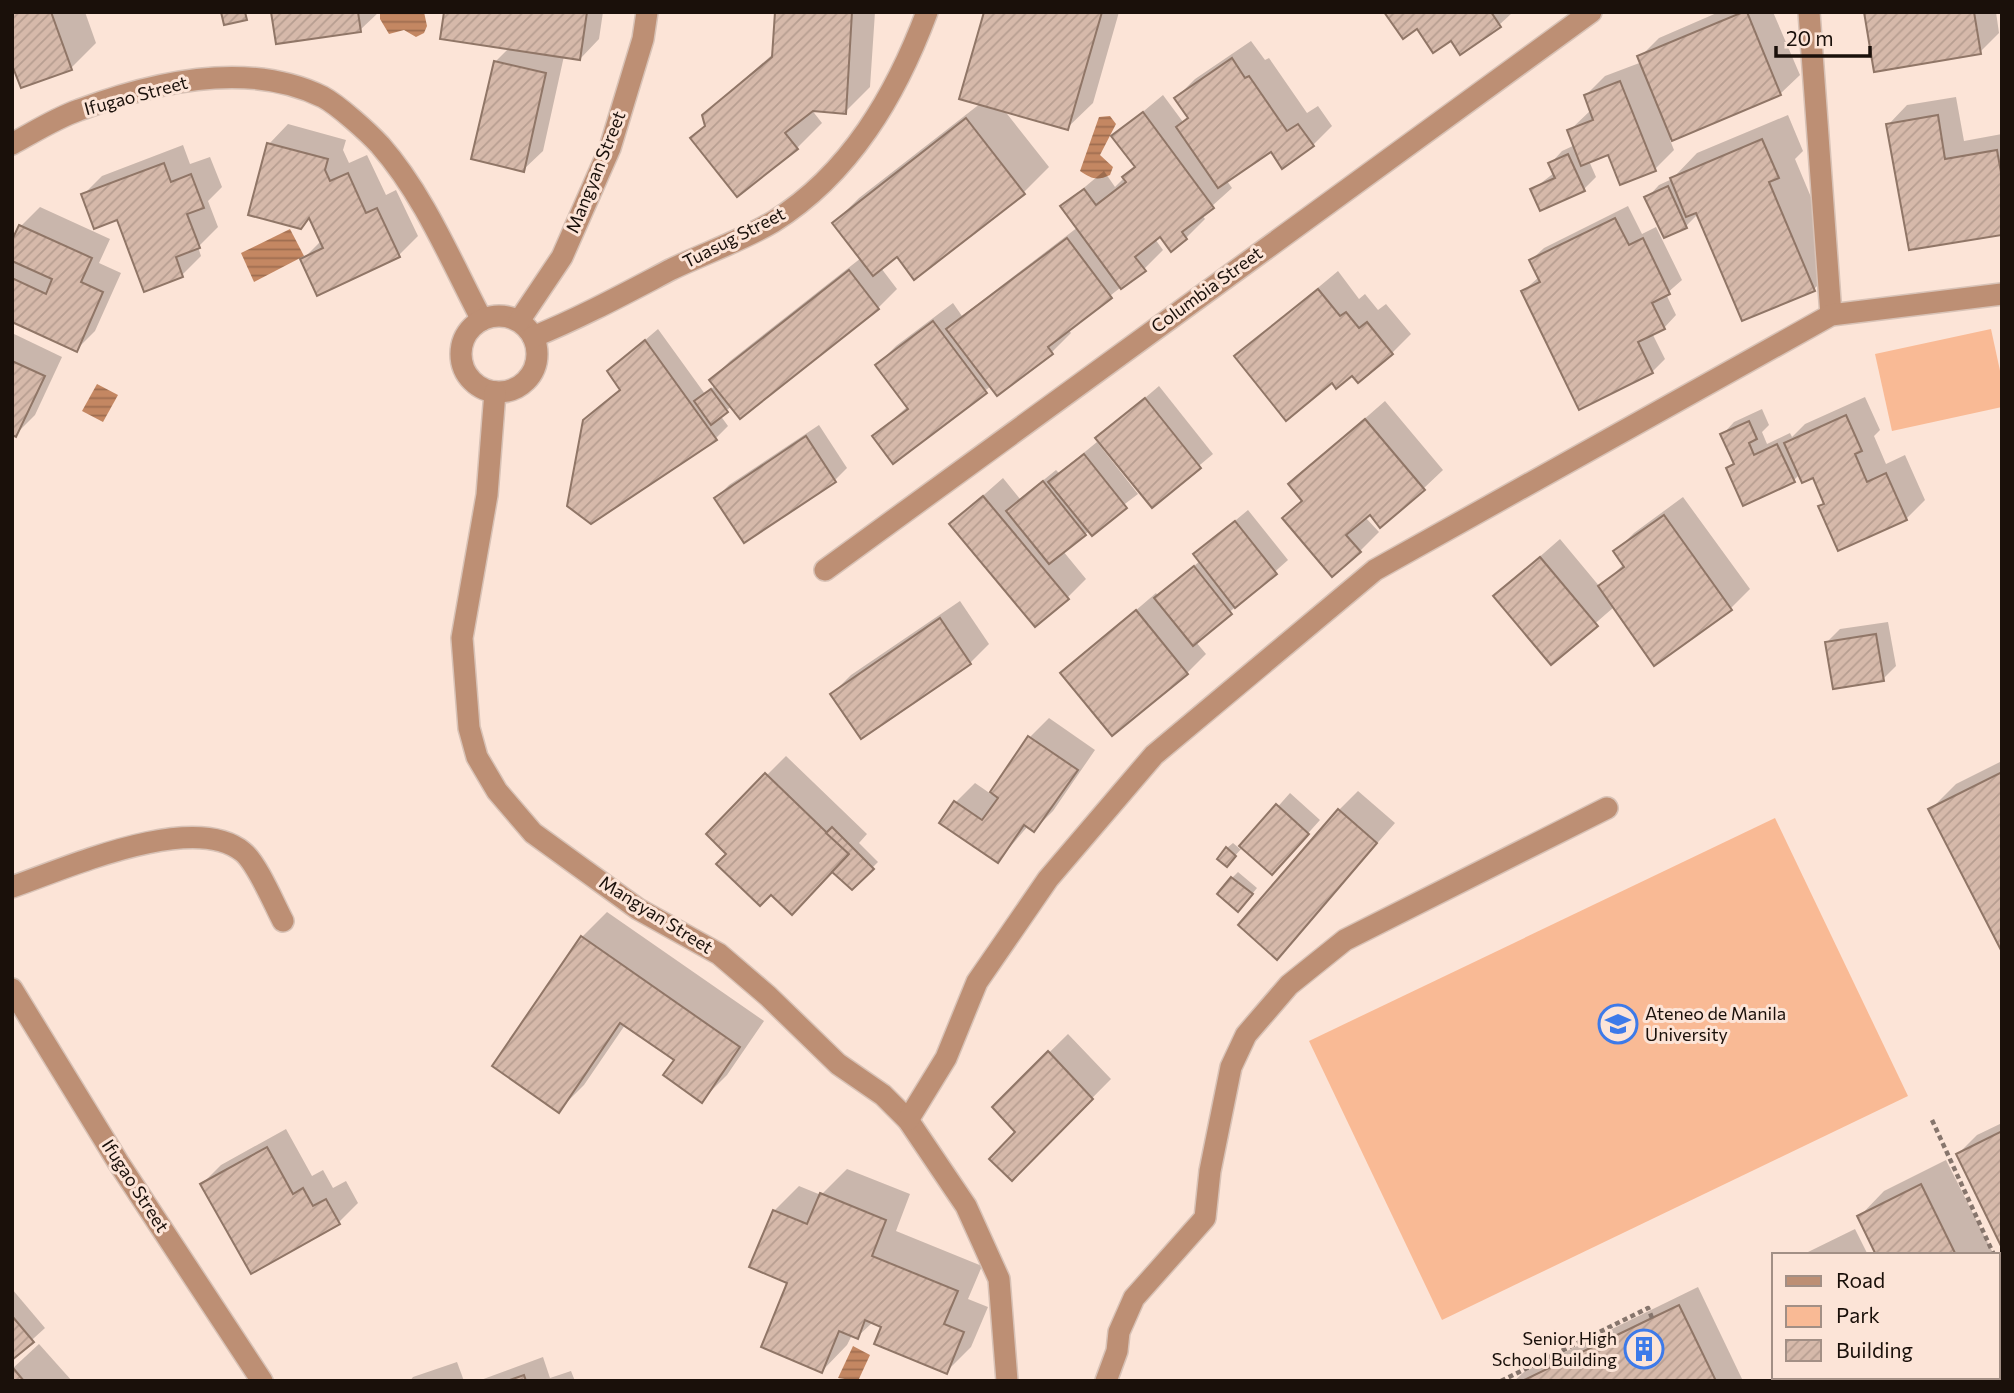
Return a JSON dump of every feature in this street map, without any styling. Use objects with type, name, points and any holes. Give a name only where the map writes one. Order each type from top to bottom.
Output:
[{"type":"street","name":"Mangyan Street","points":[[526,329],[562,257],[610,148],[643,39],[647,12]]},
{"type":"street","name":"Tuasug Street","points":[[526,329],[586,316],[672,269],[772,222],[815,192],[865,137],[907,66],[927,12]]},
{"type":"street","name":"Columbia Street","points":[[825,570],[1591,12]]},
{"type":"street","points":[[1809,12],[1831,314]]},
{"type":"street","name":"Ifugao Street","points":[[12,144],[78,110],[169,83],[231,78],[277,82],[324,97],[379,145],[419,200],[482,320]]},
{"type":"street","points":[[908,1120],[946,1058],[977,982],[1048,879],[1154,755],[1375,570],[1831,314],[2002,294]]},
{"type":"street","points":[[507,316],[526,329],[538,359],[528,380],[508,392],[495,392],[473,382],[462,361],[465,337],[482,320],[507,316]]},
{"type":"street","name":"Mangyan Street","points":[[495,392],[487,495],[463,638],[469,728],[477,757],[497,791],[533,833],[638,909],[719,954],[768,996],[838,1065],[883,1095],[908,1120],[966,1206],[999,1279],[1007,1381]]},
{"type":"street","points":[[1107,1381],[1119,1332],[1134,1298],[1205,1218],[1210,1171],[1231,1067],[1246,1035],[1289,985],[1345,940],[1607,808]]},
{"type":"street","points":[[12,887],[136,845],[173,838],[224,840],[245,853],[283,921]]},
{"type":"street","name":"Ifugao Street","points":[[12,989],[118,1162],[262,1381]]},
{"type":"path","points":[[1932,1120],[1993,1253]]},
{"type":"path","points":[[1501,1381],[1648,1308],[1652,1318]]},
{"type":"green space","points":[[1991,329],[2002,380],[2002,407],[1892,431],[1875,354]]},
{"type":"green space","points":[[1775,818],[1908,1096],[1442,1320],[1309,1041]]},
{"type":"shaded area","points":[[380,12],[424,12],[427,26],[424,33],[416,37],[404,30],[389,34],[380,19]]},
{"type":"shaded area","points":[[1110,116],[1116,124],[1100,155],[1113,167],[1110,175],[1102,178],[1091,177],[1080,171],[1099,117]]},
{"type":"shaded area","points":[[290,229],[304,256],[254,282],[241,253]]},
{"type":"shaded area","points":[[97,384],[118,395],[103,422],[82,411]]},
{"type":"shaded area","points":[[853,1346],[870,1355],[858,1381],[838,1378]]},
{"type":"building","points":[[12,12],[51,12],[72,70],[21,88],[12,65]]},
{"type":"building","points":[[221,12],[245,12],[247,20],[224,25]]},
{"type":"building","points":[[271,12],[358,12],[361,32],[276,44]]},
{"type":"building","points":[[444,12],[587,12],[580,60],[440,39]]},
{"type":"building","points":[[775,12],[852,12],[846,114],[813,111],[785,133],[798,149],[737,197],[690,138],[705,126],[702,115],[772,57]]},
{"type":"building","points":[[984,12],[1102,12],[1068,130],[959,99]]},
{"type":"building","points":[[1384,12],[1491,12],[1501,27],[1460,55],[1451,41],[1433,53],[1417,29],[1403,39]]},
{"type":"building","points":[[1747,12],[1781,95],[1672,141],[1637,56]]},
{"type":"building","points":[[1864,12],[1974,12],[1981,54],[1874,72]]},
{"type":"building","points":[[1232,58],[1245,78],[1249,76],[1287,131],[1298,124],[1314,146],[1282,169],[1271,152],[1218,188],[1176,127],[1188,118],[1174,98]]},
{"type":"building","points":[[494,61],[546,73],[524,172],[471,159]]},
{"type":"building","points":[[1620,81],[1656,171],[1620,185],[1608,155],[1581,166],[1567,130],[1593,120],[1584,95]]},
{"type":"building","points":[[1143,112],[1214,208],[1182,232],[1187,239],[1171,252],[1160,237],[1135,257],[1146,271],[1121,289],[1060,206],[1084,189],[1096,205],[1126,182],[1122,177],[1135,167],[1111,136]]},
{"type":"building","points":[[1938,115],[1945,159],[1997,150],[2002,178],[2002,235],[1909,250],[1886,124]]},
{"type":"building","points":[[966,118],[1025,194],[914,280],[897,257],[873,276],[832,223]]},
{"type":"building","points":[[1762,139],[1779,178],[1769,182],[1815,291],[1742,321],[1696,213],[1686,217],[1670,178]]},
{"type":"building","points":[[267,143],[328,159],[325,170],[330,181],[348,173],[366,213],[377,208],[400,257],[317,296],[300,259],[323,248],[309,218],[301,229],[248,215]]},
{"type":"building","points":[[1568,154],[1585,191],[1540,211],[1530,189],[1555,178],[1548,163]]},
{"type":"building","points":[[164,163],[171,182],[191,174],[204,208],[187,214],[200,248],[176,257],[183,277],[144,292],[117,220],[94,229],[81,194]]},
{"type":"building","points":[[1668,186],[1687,228],[1664,238],[1644,197]]},
{"type":"building","points":[[1615,218],[1629,245],[1643,238],[1670,294],[1652,303],[1665,329],[1638,342],[1653,373],[1579,410],[1521,291],[1540,282],[1529,260]]},
{"type":"building","points":[[19,225],[92,258],[81,282],[103,292],[77,352],[12,322],[12,278],[46,294],[52,279],[12,261],[12,240]]},
{"type":"building","points":[[1067,238],[1112,298],[1048,347],[1053,354],[997,396],[946,329]]},
{"type":"building","points":[[849,270],[879,309],[740,419],[709,380]]},
{"type":"building","points":[[1318,289],[1340,316],[1346,312],[1359,328],[1367,322],[1393,354],[1358,383],[1352,376],[1336,389],[1332,383],[1286,421],[1234,356]]},
{"type":"building","points":[[933,321],[987,393],[893,464],[872,436],[908,409],[875,365]]},
{"type":"building","points":[[645,340],[717,440],[591,524],[567,506],[583,420],[620,390],[607,371]]},
{"type":"building","points":[[12,361],[45,376],[16,437],[12,435]]},
{"type":"building","points":[[711,389],[728,412],[711,425],[694,401]]},
{"type":"building","points":[[1145,398],[1201,468],[1152,508],[1095,438]]},
{"type":"building","points":[[1846,415],[1862,451],[1855,454],[1867,482],[1886,473],[1907,520],[1838,551],[1818,506],[1824,504],[1813,478],[1802,483],[1784,443]]},
{"type":"building","points":[[1365,419],[1425,490],[1380,528],[1370,515],[1346,535],[1361,552],[1332,577],[1282,518],[1302,501],[1288,484]]},
{"type":"building","points":[[1749,421],[1757,439],[1749,443],[1754,455],[1777,444],[1795,482],[1743,506],[1726,468],[1734,464],[1720,434]]},
{"type":"building","points":[[806,436],[836,482],[744,543],[714,498]]},
{"type":"building","points":[[1084,454],[1127,508],[1092,536],[1048,482]]},
{"type":"building","points":[[1043,481],[1086,535],[1049,564],[1006,511]]},
{"type":"building","points":[[983,496],[1069,599],[1035,627],[949,524]]},
{"type":"building","points":[[1664,515],[1732,610],[1654,666],[1598,586],[1624,567],[1613,551]]},
{"type":"building","points":[[1235,521],[1277,574],[1235,608],[1193,554]]},
{"type":"building","points":[[1540,557],[1598,626],[1551,665],[1493,596]]},
{"type":"building","points":[[1194,566],[1232,614],[1193,646],[1154,598]]},
{"type":"building","points":[[1136,610],[1188,674],[1112,736],[1060,673]]},
{"type":"building","points":[[940,618],[971,664],[861,739],[830,694]]},
{"type":"building","points":[[1876,634],[1884,681],[1833,689],[1825,642]]},
{"type":"building","points":[[1028,736],[1078,770],[1034,832],[1024,825],[998,863],[939,823],[954,801],[982,820],[998,798],[990,792]]},
{"type":"building","points":[[2002,772],[2002,952],[1928,809]]},
{"type":"building","points":[[765,773],[849,854],[792,915],[771,895],[760,906],[716,864],[726,854],[706,834]]},
{"type":"building","points":[[1276,804],[1309,834],[1272,875],[1239,846]]},
{"type":"building","points":[[1338,809],[1377,843],[1277,960],[1238,925]]},
{"type":"building","points":[[832,827],[874,869],[852,890],[832,872],[849,854],[826,833]]},
{"type":"building","points":[[1226,847],[1236,856],[1227,867],[1217,859]]},
{"type":"building","points":[[1231,877],[1253,894],[1238,912],[1217,894]]},
{"type":"building","points":[[581,936],[740,1047],[702,1103],[663,1075],[674,1060],[620,1023],[559,1113],[492,1066]]},
{"type":"building","points":[[1048,1051],[1093,1099],[1012,1181],[989,1159],[1015,1132],[992,1107]]},
{"type":"building","points":[[2002,1131],[2002,1248],[1956,1154]]},
{"type":"building","points":[[267,1147],[293,1194],[303,1188],[313,1206],[326,1199],[340,1224],[251,1274],[200,1184]]},
{"type":"building","points":[[1921,1184],[1955,1253],[1875,1253],[1857,1216]]},
{"type":"building","points":[[820,1193],[886,1220],[872,1256],[958,1291],[944,1324],[964,1332],[947,1374],[874,1344],[881,1327],[865,1320],[858,1339],[839,1331],[822,1373],[761,1347],[787,1283],[749,1267],[773,1210],[807,1224]]},
{"type":"building","name":"Senior High School Building","points":[[1679,1305],[1716,1381],[1522,1381],[1652,1318]]},
{"type":"building","points":[[12,1316],[34,1342],[12,1360]]},
{"type":"building","points":[[2000,1342],[2002,1381],[1939,1379],[2000,1379]]},
{"type":"building","points":[[13,1368],[24,1381],[12,1381]]},
{"type":"building","points":[[524,1375],[526,1381],[507,1381]]},
{"type":"building","points":[[1832,1379],[1894,1381],[1833,1381]]},
{"type":"place","name":"Ateneo de Manila University","points":[[1618,1024]]},
{"type":"place","name":"Senior High School Building","points":[[1644,1349]]}]
